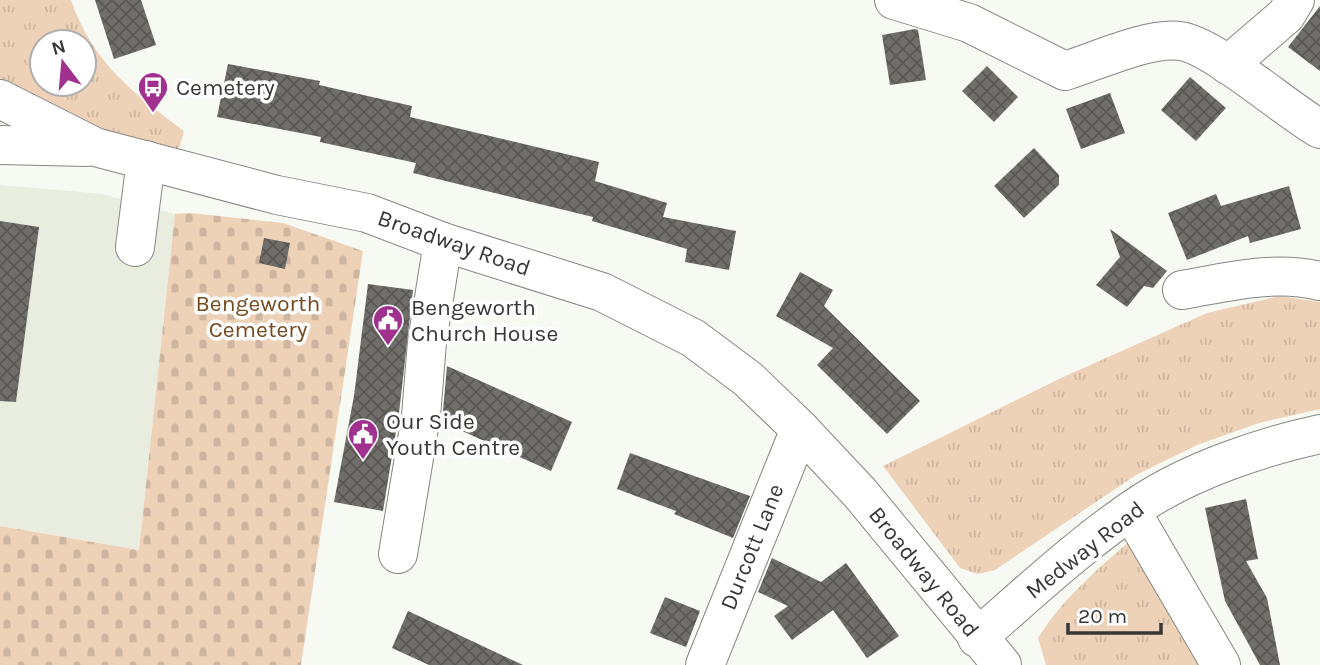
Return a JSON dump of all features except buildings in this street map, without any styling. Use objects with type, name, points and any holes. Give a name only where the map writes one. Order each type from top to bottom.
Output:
[{"type":"street","points":[[894,0],[969,23],[1065,71],[1158,42],[1180,41],[1204,48],[1320,130]]},
{"type":"street","points":[[1228,65],[1286,15],[1295,0]]},
{"type":"street","name":"Broadway Road","points":[[0,99],[95,147],[277,195],[367,213],[443,242],[602,292],[693,338],[748,379],[800,429],[860,493],[990,651]]},
{"type":"street","name":"Broadway Road","points":[[0,145],[95,147]]},
{"type":"street","points":[[135,247],[146,160]]},
{"type":"street","points":[[398,554],[421,416],[427,342],[443,242]]},
{"type":"street","points":[[1182,290],[1250,277],[1296,275],[1320,281]]},
{"type":"street","name":"Durcott Lane","points":[[705,665],[800,429]]},
{"type":"street","name":"Medway Road","points":[[990,651],[1096,535],[1131,511],[1198,474],[1320,434]]},
{"type":"street","points":[[1131,511],[1221,665]]},
{"type":"shaded area","points":[[0,185],[103,194],[175,214],[139,550],[0,526]]},
{"type":"green space","points":[[0,0],[71,0],[83,28],[28,28],[28,98],[98,98],[98,52],[132,89],[184,131],[178,152],[96,132],[0,89]]},
{"type":"green space","name":"Bengeworth Cemetery","points":[[190,213],[283,223],[363,251],[301,665],[0,665],[0,526],[139,550],[175,214]]},
{"type":"green space","points":[[1279,296],[1320,302],[1320,409],[1259,423],[1197,445],[1136,475],[995,570],[978,574],[960,568],[883,466],[1061,378],[1207,313]]},
{"type":"green space","points":[[1133,538],[1207,665],[1046,665],[1038,638],[1048,623],[1082,585]]},
{"type":"place","name":"Cemetery","points":[[153,114]]},
{"type":"place","name":"Bengeworth Church House","points":[[388,347]]},
{"type":"place","name":"Our Side Youth Centre","points":[[363,461]]}]
